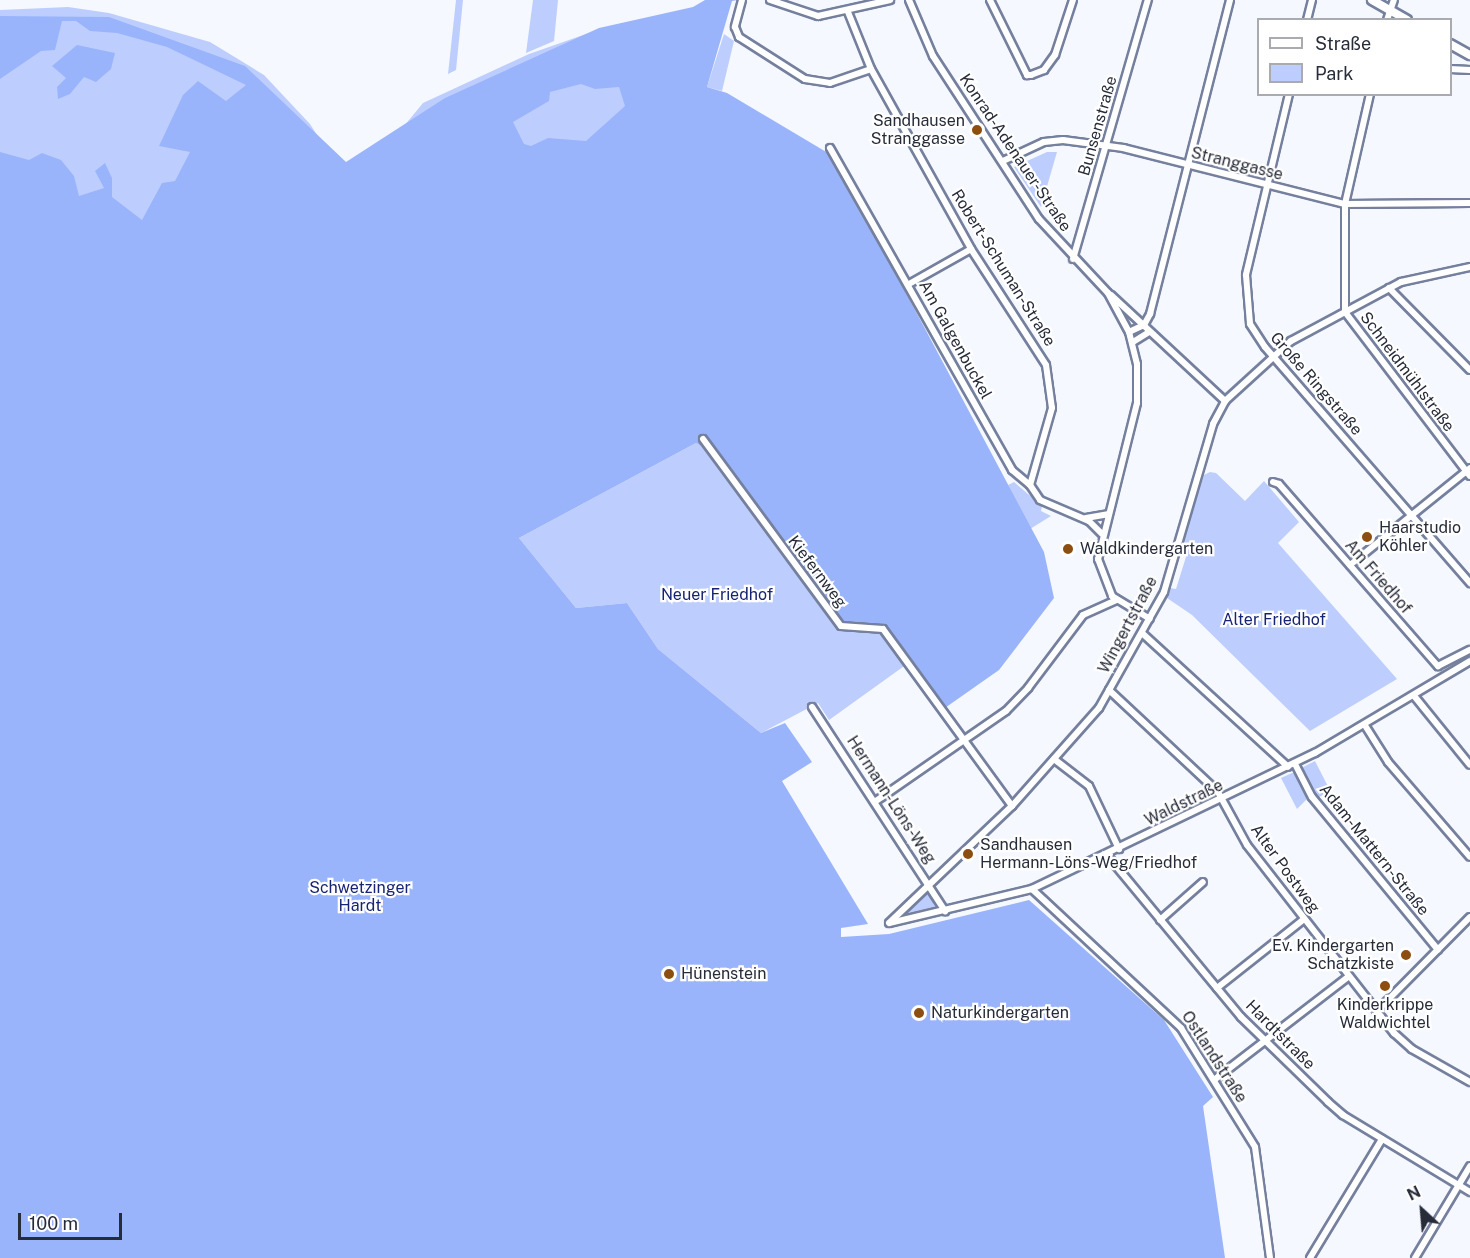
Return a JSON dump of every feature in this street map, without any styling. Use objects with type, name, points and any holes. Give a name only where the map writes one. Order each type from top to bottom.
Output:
[{"type":"street","points":[[742,0],[735,27],[739,38],[805,79],[830,83],[871,69]]},
{"type":"street","points":[[770,0],[818,16],[848,12],[890,0]]},
{"type":"street","name":"Konrad-Adenauer-Straße","points":[[909,0],[933,56],[1039,219],[1073,259],[1108,293],[1130,332],[1133,342],[1137,403],[1102,534],[1099,566],[1116,600]]},
{"type":"street","points":[[990,0],[1027,75],[1044,70],[1055,55],[1073,0]]},
{"type":"street","name":"Bunsenstraße","points":[[1073,259],[1148,0]]},
{"type":"street","points":[[1130,332],[1144,325],[1150,314],[1230,0]]},
{"type":"street","points":[[1308,18],[1312,0]]},
{"type":"street","points":[[1372,0],[1403,18]]},
{"type":"street","points":[[1387,18],[1394,0]]},
{"type":"street","name":"Robert-Schuman-Straße","points":[[848,12],[871,69],[971,249],[1038,348],[1051,378],[1052,408],[1030,484]]},
{"type":"street","points":[[1452,45],[1470,55]]},
{"type":"street","points":[[1452,69],[1470,70]]},
{"type":"street","name":"Große Ringstraße","points":[[1289,96],[1246,275],[1245,292],[1250,324],[1274,357],[1470,583]]},
{"type":"street","points":[[1345,312],[1345,204],[1370,96]]},
{"type":"street","name":"Stranggasse","points":[[1003,161],[1044,142],[1107,146],[1345,204],[1470,203]]},
{"type":"street","name":"Am Galgenbuckel","points":[[830,148],[909,284],[1012,470],[1030,484],[1040,500],[1082,518],[1102,534]]},
{"type":"street","points":[[909,284],[971,249]]},
{"type":"street","name":"Wingertstraße","points":[[889,923],[1012,806],[1099,708],[1164,592],[1213,424],[1225,400],[1291,341],[1389,288],[1470,267]]},
{"type":"street","points":[[1389,288],[1470,370]]},
{"type":"street","points":[[1108,293],[1225,400]]},
{"type":"street","name":"Schneidmühlstraße","points":[[1345,312],[1468,471]]},
{"type":"street","points":[[1133,342],[1149,332]]},
{"type":"street","name":"Kiefernweg","points":[[703,440],[841,626],[883,629],[1012,806]]},
{"type":"street","points":[[1350,565],[1468,471]]},
{"type":"street","name":"Am Friedhof","points":[[1273,482],[1279,484],[1438,666],[1470,650]]},
{"type":"street","points":[[1082,518],[1097,519],[1108,514]]},
{"type":"street","points":[[876,801],[1018,700],[1083,615],[1116,600],[1150,619]]},
{"type":"street","points":[[1142,633],[1292,766]]},
{"type":"street","name":"Waldstraße","points":[[889,923],[1032,889],[1292,766],[1365,727],[1470,661]]},
{"type":"street","name":"Alter Postweg","points":[[1109,690],[1223,800],[1247,845],[1377,1011],[1412,1049],[1470,1082]]},
{"type":"street","points":[[1415,696],[1470,765]]},
{"type":"street","name":"Hermann-Löns-Weg","points":[[812,707],[876,801],[945,910]]},
{"type":"street","points":[[1365,727],[1388,762],[1470,857]]},
{"type":"street","points":[[1054,759],[1089,786],[1119,849]]},
{"type":"street","name":"Adam-Mattern-Straße","points":[[1292,766],[1312,797],[1438,950]]},
{"type":"street","name":"Hardtstraße","points":[[1107,855],[1217,988],[1265,1041],[1343,1115],[1470,1192]]},
{"type":"street","points":[[1160,920],[1203,882]]},
{"type":"street","name":"Ostlandstraße","points":[[1032,889],[1169,1013],[1214,1080],[1259,1159],[1270,1258]]},
{"type":"street","points":[[1377,1011],[1470,917]]},
{"type":"street","points":[[1217,988],[1304,919]]},
{"type":"street","points":[[1214,1080],[1349,976]]},
{"type":"street","points":[[1310,1258],[1382,1139]]},
{"type":"street","points":[[1415,1258],[1470,1166]]},
{"type":"green space","points":[[456,0],[463,0],[456,70],[448,74]]},
{"type":"green space","points":[[533,0],[558,0],[554,41],[526,53]]},
{"type":"green space","name":"Schwetzinger Hardt","points":[[705,0],[738,0],[732,1],[707,87],[727,93],[833,156],[1044,552],[1054,598],[999,670],[942,710],[882,630],[840,627],[709,451],[696,443],[519,538],[576,608],[627,603],[658,649],[761,733],[785,723],[812,762],[782,781],[868,924],[841,928],[841,937],[889,934],[1029,900],[1164,1020],[1213,1097],[1203,1106],[1225,1258],[0,1258],[0,152],[29,160],[42,153],[61,160],[74,176],[79,196],[104,188],[95,171],[105,163],[112,178],[112,197],[142,220],[162,183],[175,181],[190,152],[159,146],[183,95],[198,81],[226,101],[246,85],[167,47],[117,33],[90,31],[76,21],[62,21],[55,50],[41,51],[0,79],[0,16],[109,17],[245,66],[346,162],[445,98],[599,28],[693,7]],"holes":[[[581,84],[595,89],[619,87],[625,106],[586,141],[548,138],[531,146],[524,144],[513,122],[549,101],[550,92]]]},
{"type":"green space","points":[[714,6],[397,449],[0,204],[0,10],[68,7],[109,13],[210,42],[264,75],[310,124],[347,182],[386,148],[423,103],[529,54],[586,34]]},
{"type":"green space","points":[[724,34],[734,41],[722,91],[707,87]]},
{"type":"green space","points":[[77,45],[115,53],[111,69],[96,82],[84,77],[70,94],[58,99],[57,87],[66,78],[52,66]]},
{"type":"green space","points":[[1047,152],[1057,152],[1041,207],[1014,167]]},
{"type":"green space","name":"Neuer Friedhof","points":[[696,443],[709,451],[882,630],[907,664],[829,720],[818,703],[761,733],[658,649],[627,603],[576,608],[519,538]]},
{"type":"green space","name":"Alter Friedhof","points":[[1210,472],[1216,473],[1245,501],[1264,481],[1299,522],[1278,543],[1397,679],[1310,731],[1192,615],[1167,598],[1170,588],[1176,589],[1190,544],[1183,542],[1204,475]]},
{"type":"green space","points":[[1014,482],[1042,506],[1041,511],[1051,516],[1030,529],[1008,485]]},
{"type":"green space","points":[[1315,761],[1330,791],[1316,799],[1301,768]]},
{"type":"green space","points":[[1296,773],[1308,798],[1297,809],[1281,778]]},
{"type":"green space","points":[[925,894],[930,894],[936,910],[898,918]]},
{"type":"place","name":"Sandhausen Stranggasse","points":[[977,130]]},
{"type":"place","name":"Haarstudio Köhler","points":[[1367,537]]},
{"type":"place","name":"Waldkindergarten","points":[[1068,549]]},
{"type":"place","name":"Sandhausen Hermann-Löns-Weg/Friedhof","points":[[968,854]]},
{"type":"place","name":"Ev. Kindergarten Schatzkiste","points":[[1406,955]]},
{"type":"place","name":"Hünenstein","points":[[669,974]]},
{"type":"place","name":"Kinderkrippe Waldwichtel","points":[[1385,986]]},
{"type":"place","name":"Naturkindergarten","points":[[919,1013]]}]
